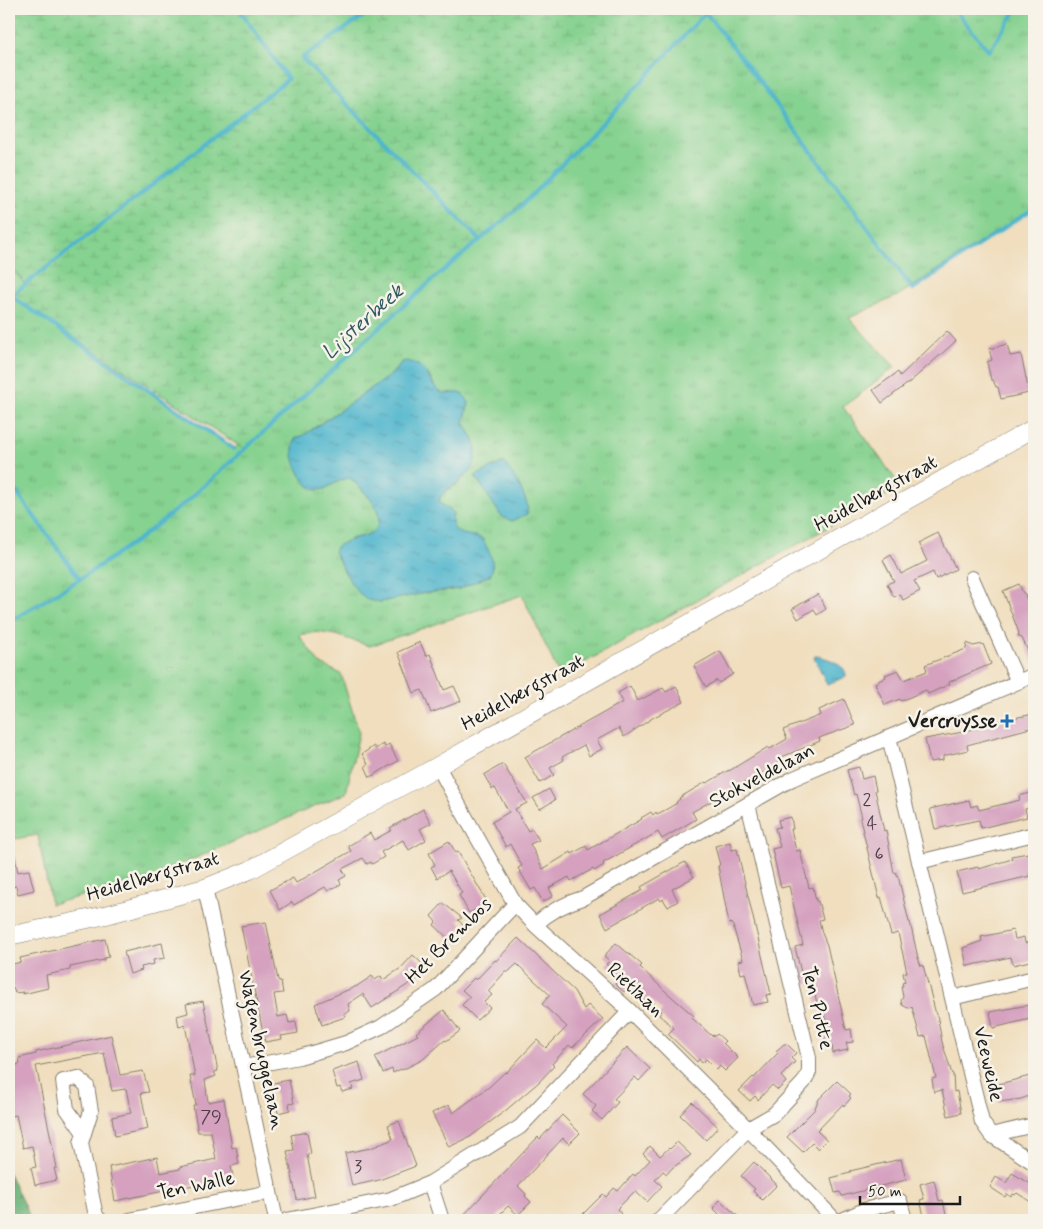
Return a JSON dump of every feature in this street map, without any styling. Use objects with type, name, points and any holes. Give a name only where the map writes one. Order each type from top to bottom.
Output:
[{"type":"main road","name":"Heidelbergstraat","points":[[9,936],[106,914],[205,888],[250,870],[438,766],[1034,428]]},
{"type":"street","points":[[972,578],[1018,682]]},
{"type":"street","name":"Stokveldelaan","points":[[535,925],[542,918],[572,901],[583,898],[792,779],[1034,674]]},
{"type":"street","name":"Veeweide","points":[[889,737],[980,1115],[984,1126],[991,1135],[1034,1163]]},
{"type":"street","name":"Rietlaan","points":[[438,766],[515,904],[535,925],[630,1011],[748,1129],[835,1220]]},
{"type":"street","name":"Ten Putte","points":[[659,1220],[748,1129],[774,1114],[804,1082],[810,1067],[748,804]]},
{"type":"street","points":[[919,862],[1034,834]]},
{"type":"street","name":"Wagenbruggelaan","points":[[205,888],[276,1220]]},
{"type":"street","name":"Het Brembos","points":[[244,1067],[300,1057],[346,1043],[381,1027],[436,988],[515,904]]},
{"type":"street","points":[[952,998],[1034,978]]},
{"type":"street","points":[[287,1220],[391,1199],[430,1183],[520,1127],[630,1011]]},
{"type":"street","points":[[991,1135],[1034,1125]]},
{"type":"street","points":[[84,1133],[82,1149],[96,1216],[100,1220]]},
{"type":"street","points":[[430,1183],[442,1220]]},
{"type":"street","name":"Ten Walle","points":[[130,1220],[270,1192]]},
{"type":"street","points":[[842,1220],[864,1210],[900,1201],[905,1220]]},
{"type":"green space","points":[[9,9],[710,9],[548,179],[244,449],[11,296],[25,284],[9,264]]},
{"type":"green space","points":[[709,9],[1034,9],[1034,207],[899,295],[849,318],[895,367],[843,407],[901,487],[560,676],[522,595],[370,646],[336,635],[317,632],[299,635],[319,663],[341,674],[359,733],[346,793],[145,880],[51,904],[38,835],[9,840],[9,264],[25,284],[11,296],[234,449],[548,179]],"holes":[[[402,362],[428,374],[437,390],[443,394],[452,392],[469,403],[464,422],[474,440],[458,484],[442,493],[439,501],[453,512],[453,524],[457,531],[464,535],[476,536],[490,575],[459,589],[425,593],[380,602],[359,593],[342,568],[337,556],[349,540],[368,535],[376,529],[379,522],[375,506],[363,490],[350,478],[342,479],[324,489],[311,488],[300,474],[295,439],[304,435],[392,374]],[[504,462],[527,514],[512,521]]]},
{"type":"green space","points":[[9,1173],[31,1220],[9,1220]]},
{"type":"water","points":[[407,361],[420,366],[439,391],[447,394],[462,394],[469,403],[464,422],[475,443],[475,461],[466,476],[446,491],[439,501],[453,512],[452,521],[456,531],[483,539],[493,566],[490,575],[459,589],[425,593],[380,602],[368,600],[359,593],[351,583],[334,552],[339,545],[369,534],[376,528],[379,521],[374,505],[363,490],[350,478],[340,480],[321,490],[313,489],[298,470],[293,449],[295,439],[304,435],[392,374],[402,362]]},
{"type":"water","points":[[504,462],[524,495],[527,508],[527,514],[512,521],[501,516],[475,476]]},
{"type":"water","points":[[815,656],[825,658],[840,665],[846,677],[827,684]]},
{"type":"building","points":[[947,331],[956,341],[911,381],[882,403],[873,390],[898,372],[900,376]]},
{"type":"building","points":[[1007,344],[1010,356],[1021,354],[1029,393],[1001,399],[998,387],[991,380],[987,362],[992,360],[989,349]]},
{"type":"building","points":[[938,533],[956,569],[936,579],[933,572],[914,581],[920,591],[903,600],[900,594],[894,597],[887,584],[894,581],[883,560],[891,555],[901,574],[927,561],[918,543]]},
{"type":"building","points":[[1019,584],[1025,594],[1034,619],[1034,664],[1022,638],[1018,636],[1019,633],[1003,591]]},
{"type":"building","points":[[818,594],[826,609],[817,615],[814,609],[798,619],[792,609]]},
{"type":"building","points":[[420,642],[426,656],[430,654],[444,690],[454,686],[461,701],[431,713],[422,690],[414,693],[398,652]]},
{"type":"building","points":[[967,643],[973,646],[983,644],[991,664],[949,682],[950,684],[928,694],[926,690],[901,701],[900,699],[885,705],[875,683],[886,677],[885,675],[898,670],[904,680],[927,671],[925,665],[966,649]]},
{"type":"building","points":[[720,651],[733,674],[719,683],[717,680],[706,687],[694,666]]},
{"type":"building","points":[[630,686],[638,701],[663,688],[666,692],[676,686],[684,702],[654,717],[624,737],[619,728],[597,740],[602,749],[589,756],[584,745],[562,757],[564,760],[550,768],[554,775],[540,783],[525,757],[623,702],[618,693]]},
{"type":"building","points":[[844,699],[855,725],[819,738],[820,741],[777,759],[779,763],[757,776],[759,778],[749,783],[747,781],[692,812],[696,819],[662,839],[658,832],[603,863],[604,865],[594,871],[593,869],[571,881],[569,877],[549,888],[553,896],[543,902],[535,888],[531,890],[518,868],[522,866],[510,844],[506,847],[492,822],[509,812],[495,788],[492,789],[484,775],[503,764],[527,803],[515,809],[528,831],[532,829],[539,840],[530,844],[543,869],[571,852],[572,854],[586,846],[588,850],[651,812],[653,815],[656,812],[657,814],[667,809],[677,803],[679,798],[706,782],[729,771],[768,747],[770,749],[787,739],[783,730],[821,715],[819,710]]},
{"type":"building","points":[[1034,714],[1034,727],[967,745],[968,750],[943,756],[943,760],[930,762],[925,739],[963,732],[998,721]]},
{"type":"building","points":[[383,744],[385,747],[389,744],[398,761],[370,777],[365,766],[368,764],[362,754],[374,746],[375,749]]},
{"type":"building","points":[[859,767],[862,779],[873,776],[894,873],[896,872],[899,880],[918,958],[921,966],[923,965],[937,1014],[942,1042],[953,1074],[954,1092],[957,1091],[961,1113],[948,1116],[942,1090],[934,1092],[932,1079],[936,1078],[926,1036],[920,1037],[912,1007],[908,1008],[902,1005],[901,986],[905,982],[903,973],[907,972],[898,933],[891,935],[881,897],[879,898],[856,794],[854,795],[847,770]]},
{"type":"building","points":[[549,789],[555,800],[540,809],[533,798]]},
{"type":"building","points":[[1034,792],[1034,807],[1025,809],[1027,817],[981,828],[979,820],[935,829],[930,809],[969,800],[971,807],[977,805],[979,810],[1020,800],[1019,796]]},
{"type":"building","points":[[423,809],[431,823],[420,829],[426,840],[409,850],[403,840],[381,852],[384,857],[372,864],[371,862],[367,864],[363,858],[342,869],[346,876],[339,880],[341,884],[328,891],[325,887],[294,905],[292,902],[280,910],[270,890],[293,878],[296,883],[351,851],[348,846],[370,833],[374,840],[392,830],[390,828]]},
{"type":"building","points":[[791,817],[793,829],[791,829],[796,851],[800,850],[809,888],[813,887],[823,919],[819,920],[827,945],[846,1030],[851,1029],[853,1042],[846,1043],[848,1050],[833,1053],[832,1046],[827,1048],[821,1023],[826,1022],[821,1002],[817,1003],[812,983],[804,985],[795,947],[803,945],[789,886],[781,888],[772,849],[780,847],[775,828],[780,827],[778,820]]},
{"type":"building","points":[[449,841],[456,853],[458,852],[488,903],[469,913],[459,895],[462,893],[449,871],[437,878],[431,867],[435,865],[429,853]]},
{"type":"building","points":[[730,842],[732,850],[737,849],[771,994],[766,995],[768,1002],[753,1005],[745,973],[741,974],[738,961],[743,960],[732,923],[729,924],[718,866],[720,865],[715,846]]},
{"type":"building","points":[[13,849],[18,872],[29,870],[34,890],[18,894],[16,886],[9,888],[9,850]]},
{"type":"building","points":[[1034,852],[1034,873],[1029,874],[1030,876],[962,892],[957,872],[978,867],[979,869],[1012,859],[1011,856]]},
{"type":"building","points":[[685,862],[694,877],[672,889],[678,901],[668,907],[663,899],[661,901],[659,898],[607,928],[600,914],[643,890],[641,887]]},
{"type":"building","points":[[443,903],[462,918],[458,920],[463,925],[449,939],[434,925],[436,922],[431,916]]},
{"type":"building","points":[[266,922],[278,980],[281,982],[283,993],[274,994],[278,1017],[287,1015],[289,1023],[296,1022],[298,1033],[281,1036],[282,1039],[265,1042],[241,926]]},
{"type":"building","points":[[1013,930],[1015,939],[1024,937],[1025,943],[1034,941],[1034,960],[1013,965],[1011,957],[967,966],[963,948],[982,941],[981,937]]},
{"type":"building","points":[[518,938],[574,991],[584,1009],[588,1005],[603,1019],[572,1048],[569,1045],[552,1064],[554,1066],[539,1082],[505,1111],[470,1137],[449,1147],[432,1113],[449,1105],[453,1113],[506,1073],[537,1040],[546,1048],[567,1027],[542,1004],[550,995],[517,964],[507,973],[506,971],[488,991],[492,995],[484,1002],[490,1008],[477,1020],[462,1005],[470,997],[462,990],[474,978],[476,980]]},
{"type":"building","points":[[105,939],[109,957],[104,958],[104,960],[70,967],[70,970],[46,975],[48,988],[23,994],[23,992],[15,993],[13,987],[9,988],[9,965],[21,962],[20,958]]},
{"type":"building","points":[[162,943],[165,958],[153,960],[154,964],[141,967],[142,970],[130,974],[124,952]]},
{"type":"building","points":[[616,943],[642,965],[640,967],[694,1016],[692,1018],[712,1036],[717,1034],[725,1041],[723,1043],[738,1058],[725,1071],[720,1066],[717,1070],[706,1059],[702,1063],[699,1059],[697,1062],[668,1034],[674,1028],[659,1015],[662,1011],[648,997],[644,1001],[630,987],[624,992],[615,984],[621,978],[606,964],[610,961],[604,956]]},
{"type":"building","points":[[413,955],[427,968],[417,976],[418,978],[372,1008],[363,994],[348,1004],[350,1011],[344,1014],[345,1017],[322,1025],[315,1004],[357,986],[372,976],[375,980],[381,976],[383,980],[401,968]]},
{"type":"building","points":[[203,1001],[218,1071],[214,1072],[216,1076],[205,1080],[208,1102],[224,1099],[232,1148],[236,1147],[239,1164],[231,1166],[233,1177],[115,1201],[109,1167],[157,1157],[160,1173],[216,1159],[211,1132],[198,1132],[193,1106],[196,1105],[190,1076],[195,1076],[185,1025],[179,1027],[177,1016],[188,1013],[186,1004]]},
{"type":"building","points":[[1034,1004],[1034,1018],[993,1028],[990,1012]]},
{"type":"building","points":[[444,1010],[460,1031],[445,1040],[422,1060],[393,1073],[392,1069],[383,1073],[375,1057],[418,1035],[416,1033]]},
{"type":"building","points":[[111,1035],[120,1075],[143,1071],[149,1092],[141,1093],[148,1129],[115,1136],[112,1117],[131,1113],[126,1089],[112,1091],[104,1053],[36,1066],[57,1168],[54,1168],[57,1180],[35,1185],[31,1168],[36,1167],[32,1146],[23,1148],[16,1115],[11,1116],[9,1068],[20,1064],[19,1058],[36,1054],[36,1052]]},
{"type":"building","points":[[784,1044],[787,1044],[796,1053],[791,1058],[795,1062],[781,1076],[786,1082],[778,1090],[772,1085],[758,1100],[755,1096],[750,1101],[739,1091],[778,1053],[776,1051]]},
{"type":"building","points":[[627,1047],[650,1069],[639,1081],[635,1077],[614,1099],[618,1102],[602,1120],[592,1111],[596,1106],[583,1094]]},
{"type":"building","points":[[359,1062],[364,1080],[351,1084],[353,1089],[342,1092],[340,1087],[337,1088],[332,1071]]},
{"type":"building","points":[[1034,1075],[1034,1094],[1021,1099],[999,1102],[995,1085]]},
{"type":"building","points":[[289,1080],[294,1103],[289,1104],[290,1110],[278,1113],[273,1083]]},
{"type":"building","points":[[837,1081],[851,1094],[849,1096],[851,1098],[817,1131],[827,1140],[818,1149],[812,1143],[803,1152],[787,1137],[814,1110],[819,1099]]},
{"type":"building","points":[[692,1102],[718,1127],[706,1140],[680,1115]]},
{"type":"building","points":[[562,1115],[580,1133],[569,1144],[563,1138],[518,1186],[531,1202],[518,1215],[508,1206],[494,1220],[459,1220],[538,1137],[540,1139]]},
{"type":"building","points":[[399,1121],[416,1166],[379,1180],[352,1186],[345,1153],[371,1148],[393,1139],[388,1125]]},
{"type":"building","points":[[307,1132],[311,1154],[307,1155],[315,1196],[297,1200],[287,1151],[294,1150],[291,1135]]},
{"type":"building","points":[[677,1142],[691,1155],[672,1168],[667,1174],[663,1171],[655,1180],[662,1186],[647,1202],[635,1191],[617,1209],[621,1214],[615,1220],[577,1220],[603,1194],[606,1197],[614,1188],[618,1191],[633,1174],[635,1176],[650,1160],[643,1154],[650,1146],[660,1156]]},
{"type":"building","points":[[901,1159],[906,1180],[877,1187],[877,1189],[866,1192],[866,1190],[842,1196],[840,1192],[835,1193],[831,1178],[850,1173],[850,1171]]},
{"type":"building","points":[[754,1162],[777,1185],[762,1200],[753,1191],[755,1189],[741,1176]]},
{"type":"building","points":[[1012,1173],[1031,1184],[1030,1186],[1034,1189],[1034,1204],[1017,1193],[1011,1197],[1007,1194],[1005,1197],[990,1187],[996,1177],[1006,1183]]},
{"type":"building","points":[[934,1180],[939,1201],[943,1200],[947,1220],[925,1220],[920,1200],[924,1199],[920,1184]]},
{"type":"building","points":[[720,1200],[742,1220],[725,1220],[713,1208]]},
{"type":"waterway","points":[[9,13],[14,9]]},
{"type":"waterway","points":[[9,297],[288,79],[239,9]]},
{"type":"waterway","points":[[374,9],[302,58],[480,240]]},
{"type":"waterway","name":"Lijsterbeek","points":[[9,622],[80,579],[139,539],[186,502],[438,275],[522,205],[616,109],[709,9]]},
{"type":"waterway","points":[[954,9],[989,51],[1017,9]]},
{"type":"waterway","points":[[706,13],[748,66],[913,289],[1034,208]]},
{"type":"waterway","points":[[11,296],[234,449]]},
{"type":"waterway","points":[[9,482],[80,579]]},
{"type":"waterway","points":[[9,609],[15,618]]},
{"type":"place","name":"Vercruysse","points":[[1007,721]]}]
